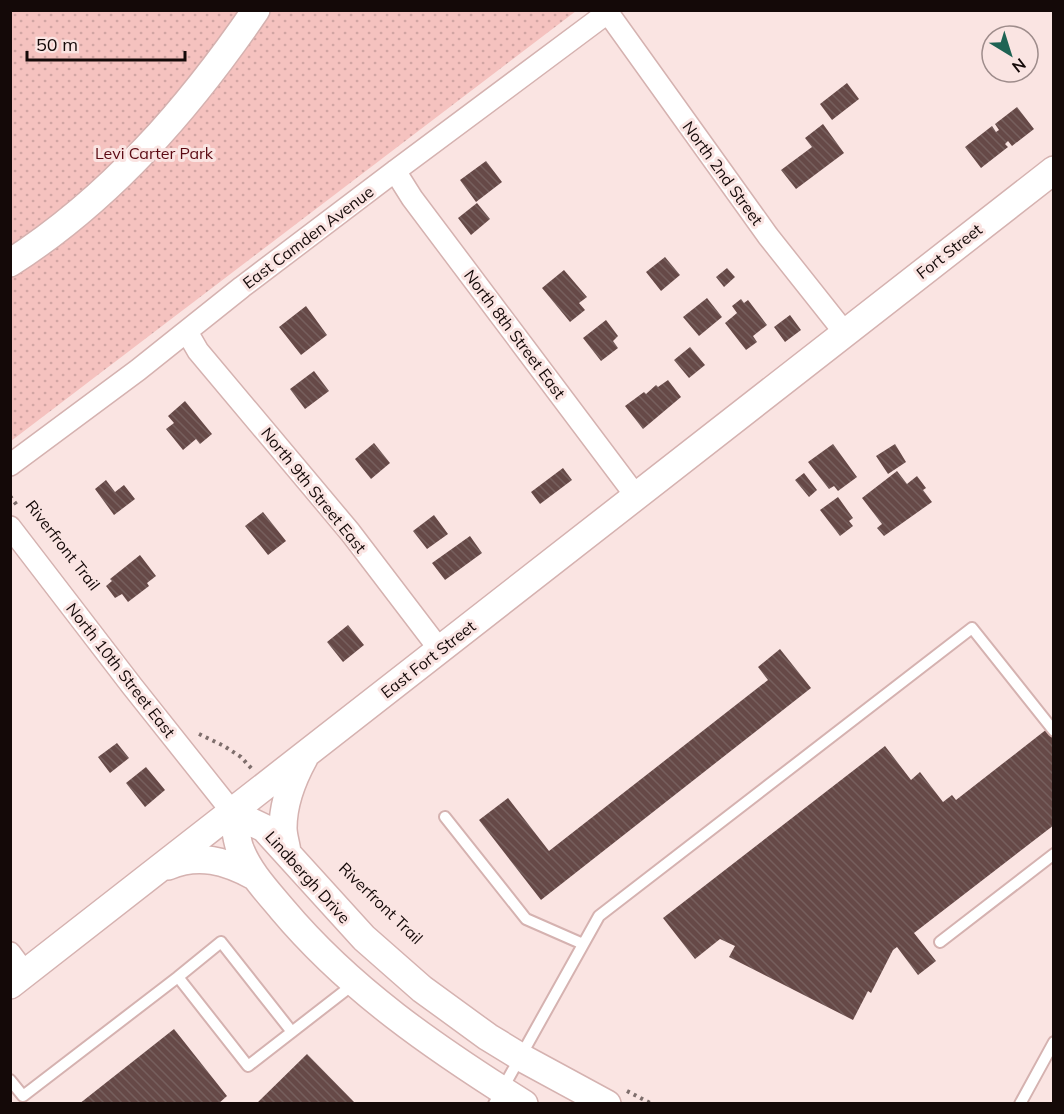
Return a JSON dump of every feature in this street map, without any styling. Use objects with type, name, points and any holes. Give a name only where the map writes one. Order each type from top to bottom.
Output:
[{"type":"street","points":[[10,263],[31,250],[82,210],[133,164],[180,114],[223,60],[256,10]]},
{"type":"street","name":"East Camden Avenue","points":[[10,465],[606,12]]},
{"type":"street","name":"North 2nd Street","points":[[606,12],[768,236],[845,333]]},
{"type":"street","name":"Fort Street","points":[[845,333],[1053,170]]},
{"type":"street","name":"North 8th Street East","points":[[395,171],[419,207],[636,496]]},
{"type":"street","name":"North 9th Street East","points":[[187,332],[198,351],[350,532],[440,650]]},
{"type":"street","name":"East Fort Street","points":[[16,971],[233,813],[845,333]]},
{"type":"street","name":"North 10th Street East","points":[[18,521],[132,686],[233,813]]},
{"type":"street","points":[[287,852],[283,828],[286,807],[295,777],[308,752]]},
{"type":"street","name":"Lindbergh Drive","points":[[233,813],[264,828],[333,906],[392,964],[460,1017],[520,1057],[615,1096]]},
{"type":"street","name":"Lindbergh Drive","points":[[233,813],[239,848],[254,876],[317,948],[414,1032],[498,1096],[524,1104]]},
{"type":"street","points":[[153,873],[176,863],[196,858],[232,864],[254,876]]},
{"type":"lane","points":[[498,1096],[599,916],[972,628],[1053,730]]},
{"type":"lane","points":[[445,817],[526,919],[583,944]]},
{"type":"lane","points":[[940,942],[1053,854]]},
{"type":"lane","points":[[10,1080],[23,1096],[221,942],[292,1032]]},
{"type":"lane","points":[[178,977],[248,1066],[355,982]]},
{"type":"lane","points":[[1020,1104],[1053,1042]]},
{"type":"path","name":"Riverfront Trail","points":[[10,496],[18,521]]},
{"type":"path","points":[[194,730],[241,757],[267,785]]},
{"type":"path","points":[[615,1096],[652,1104]]},
{"type":"green space","name":"Levi Carter Park","points":[[11,11],[576,11],[11,441]]},
{"type":"building","points":[[847,83],[859,99],[832,120],[820,104]]},
{"type":"building","points":[[1017,107],[1034,129],[1012,146],[1008,141],[1005,144],[1008,147],[981,168],[965,147],[992,126],[996,132],[999,130],[995,124]]},
{"type":"building","points":[[823,124],[844,153],[796,189],[781,170],[812,147],[805,138]]},
{"type":"building","points":[[486,161],[502,182],[476,202],[460,180]]},
{"type":"building","points":[[477,203],[490,219],[471,235],[458,218]]},
{"type":"building","points":[[665,257],[680,275],[661,291],[646,272]]},
{"type":"building","points":[[727,268],[735,277],[724,287],[716,277]]},
{"type":"building","points":[[564,270],[587,297],[579,303],[585,310],[570,322],[542,288]]},
{"type":"building","points":[[707,298],[722,317],[699,336],[683,317]]},
{"type":"building","points":[[741,299],[744,303],[748,300],[767,325],[753,336],[757,342],[746,350],[725,323],[737,313],[732,306]]},
{"type":"building","points":[[306,306],[327,335],[301,355],[279,327]]},
{"type":"building","points":[[790,315],[801,330],[785,342],[774,327]]},
{"type":"building","points":[[606,320],[618,336],[613,341],[618,348],[601,361],[583,338]]},
{"type":"building","points":[[690,347],[705,365],[689,378],[674,360]]},
{"type":"building","points":[[314,371],[329,391],[305,409],[290,389]]},
{"type":"building","points":[[668,380],[681,397],[643,429],[625,406],[644,392],[646,394],[656,385],[658,387]]},
{"type":"building","points":[[185,401],[212,434],[200,444],[196,439],[183,450],[166,429],[174,423],[168,416]]},
{"type":"building","points":[[374,443],[390,463],[371,479],[355,459]]},
{"type":"building","points":[[833,444],[857,477],[838,491],[834,486],[829,489],[808,462]]},
{"type":"building","points":[[895,444],[906,462],[888,474],[876,456]]},
{"type":"building","points":[[563,468],[572,480],[540,504],[531,492]]},
{"type":"building","points":[[897,471],[907,484],[917,476],[932,502],[884,536],[877,528],[882,524],[862,498]]},
{"type":"building","points":[[804,473],[817,490],[809,497],[795,480]]},
{"type":"building","points":[[106,480],[115,492],[124,485],[135,499],[114,515],[95,489]]},
{"type":"building","points":[[838,497],[853,518],[849,521],[853,526],[840,536],[820,510]]},
{"type":"building","points":[[263,512],[286,541],[268,555],[245,526]]},
{"type":"building","points":[[434,515],[448,534],[427,549],[413,531]]},
{"type":"building","points":[[470,536],[482,553],[445,580],[432,563]]},
{"type":"building","points":[[140,555],[156,576],[147,583],[149,586],[128,602],[122,594],[115,598],[106,586],[112,581],[110,579]]},
{"type":"building","points":[[348,625],[364,645],[343,662],[327,642]]},
{"type":"building","points":[[780,649],[811,688],[541,900],[479,820],[508,798],[549,851],[768,680],[758,667]]},
{"type":"building","points":[[1047,729],[1054,738],[1054,825],[914,933],[936,961],[918,975],[897,947],[893,950],[871,993],[868,991],[853,1020],[729,957],[735,946],[720,939],[695,959],[663,918],[885,746],[911,780],[920,772],[943,802],[952,795],[956,800]]},
{"type":"building","points":[[117,743],[129,758],[110,773],[98,757]]},
{"type":"building","points":[[146,767],[165,790],[145,807],[126,783]]},
{"type":"building","points":[[174,1029],[227,1096],[218,1104],[79,1104]]},
{"type":"building","points":[[307,1054],[356,1104],[256,1104]]}]
